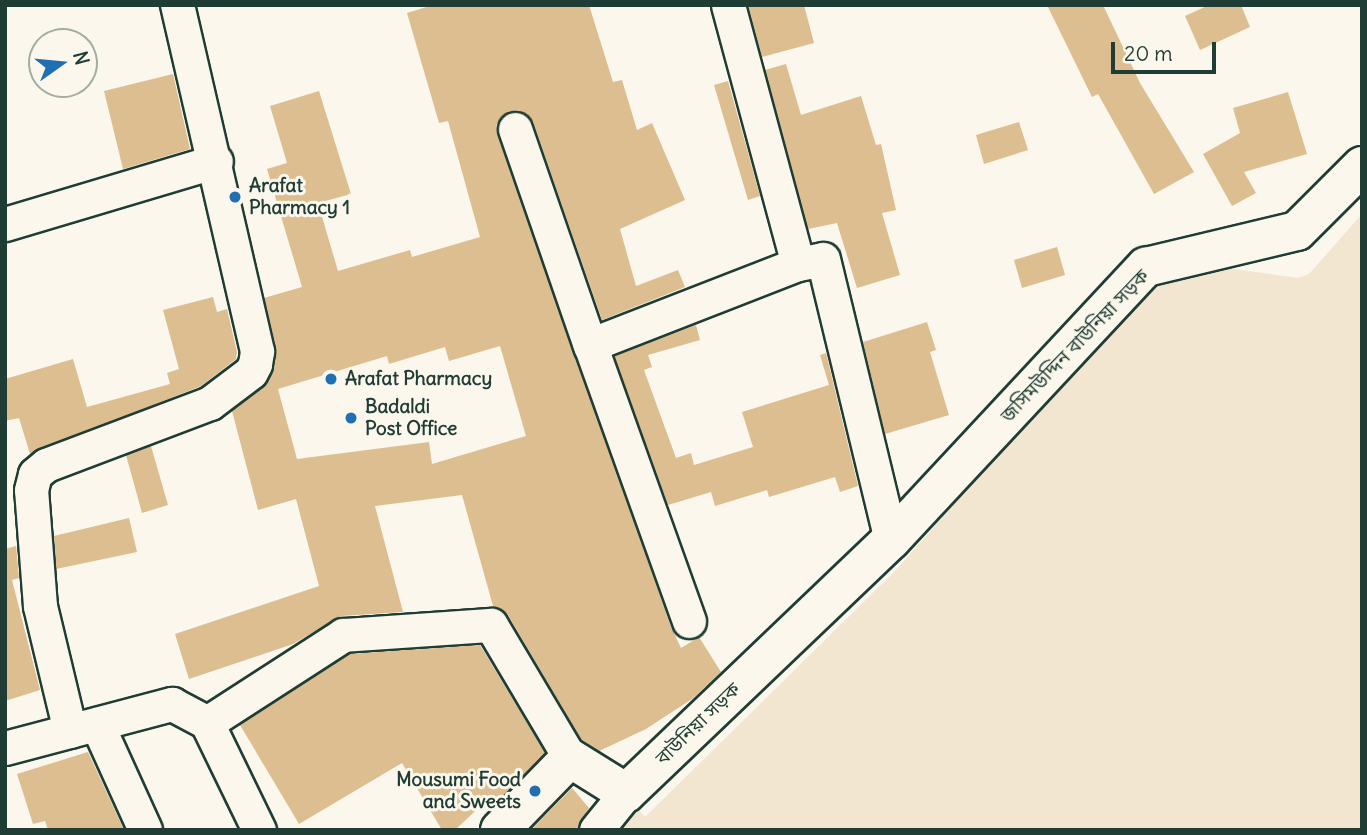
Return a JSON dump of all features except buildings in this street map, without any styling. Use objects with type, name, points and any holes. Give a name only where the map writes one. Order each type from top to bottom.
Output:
[{"type":"street","points":[[145,830],[83,727],[40,606],[31,490],[35,474],[46,466],[211,403],[251,372],[257,351],[216,161],[177,5]]},
{"type":"street","points":[[728,5],[798,264]]},
{"type":"street","points":[[514,130],[689,621]]},
{"type":"street","points":[[5,224],[216,161]]},
{"type":"street","name":"জসিমউদ্দিন বাউনিয়া সড়ক","points":[[891,540],[1146,267],[1297,231],[1362,166]]},
{"type":"street","points":[[590,345],[798,264],[823,259],[891,540]]},
{"type":"street","name":"বাউনিয়া সড়ক","points":[[626,793],[891,540]]},
{"type":"street","points":[[207,723],[343,635],[491,625],[570,758],[626,793],[596,830]]},
{"type":"street","points":[[5,748],[172,705],[207,723],[259,830]]},
{"type":"street","points":[[500,830],[570,758]]},
{"type":"shaded area","points":[[1362,214],[1362,830],[600,830],[628,797],[645,817],[894,572],[1148,286],[1220,267],[1298,278],[1309,274]]},
{"type":"place","name":"Arafat Pharmacy 1","points":[[235,197]]},
{"type":"place","name":"Arafat Pharmacy","points":[[331,379]]},
{"type":"place","name":"Badaldi Post Office","points":[[351,418]]},
{"type":"place","name":"Mousumi Food and Sweets","points":[[535,791]]}]
